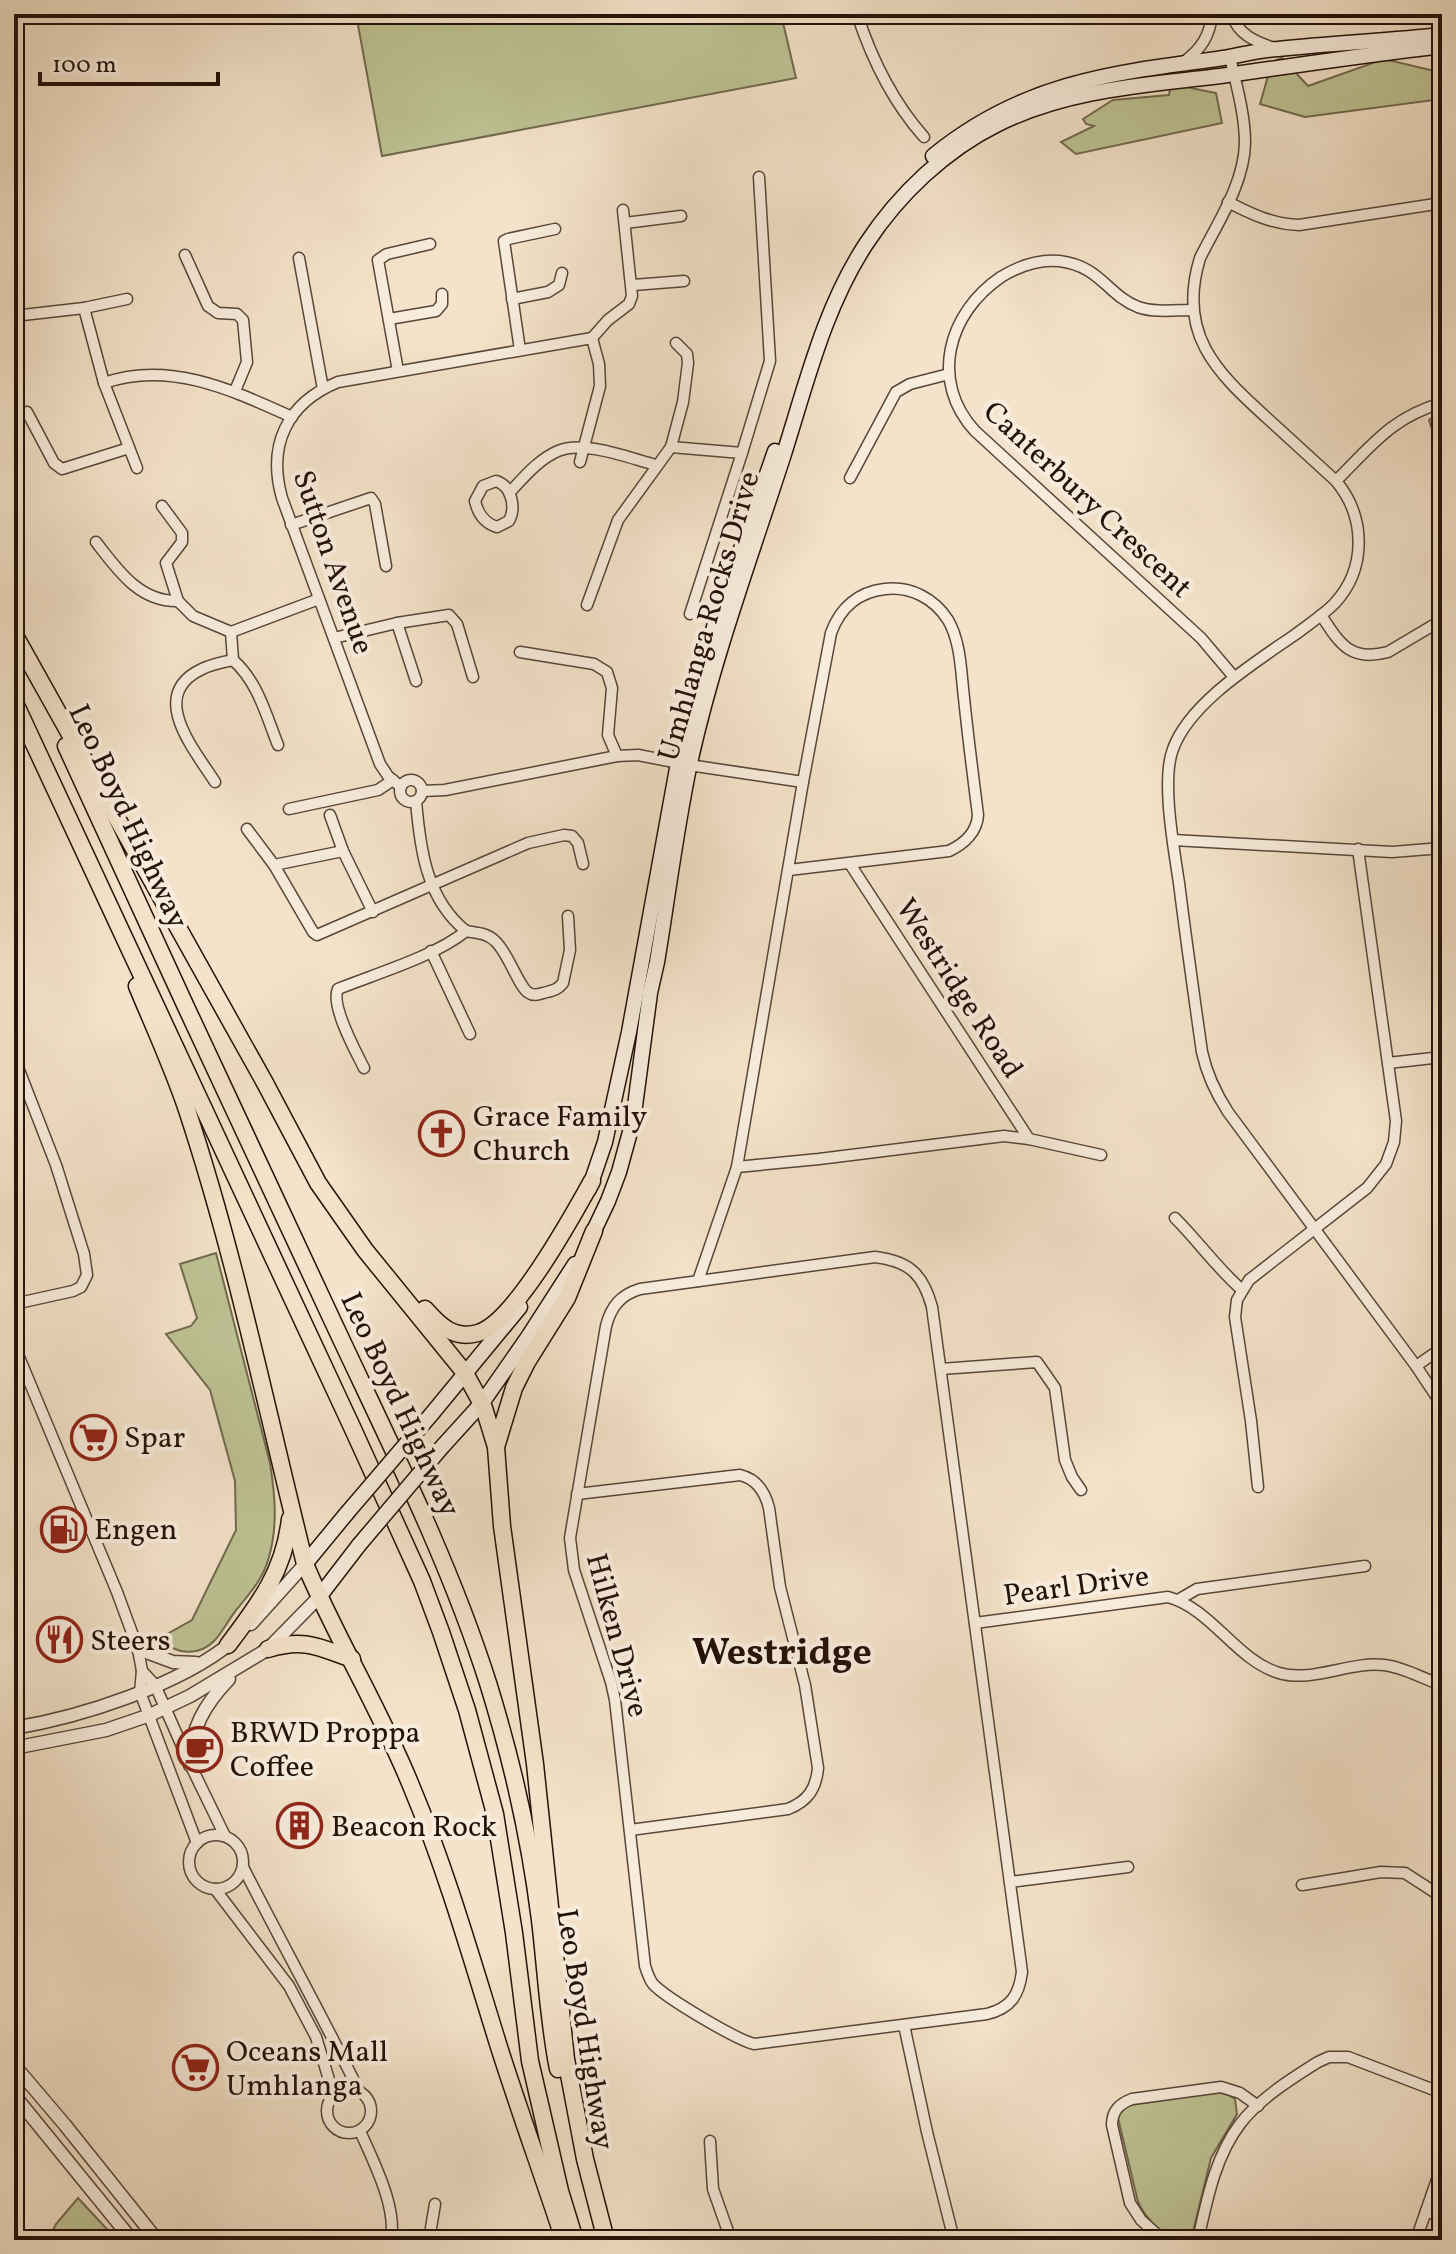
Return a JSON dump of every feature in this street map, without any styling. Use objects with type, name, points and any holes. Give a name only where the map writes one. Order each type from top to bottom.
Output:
[{"type":"highway","points":[[14,635],[318,1183],[365,1250],[465,1373],[482,1403],[496,1447],[502,1526],[535,1764],[566,2059],[585,2159],[605,2240]]},
{"type":"highway","name":"Leo Boyd Highway","points":[[14,635],[376,1415],[464,1614],[492,1696],[510,1762],[540,1919],[554,2048],[565,2106],[586,2190],[605,2240]]},
{"type":"highway","name":"Leo Boyd Highway","points":[[14,701],[352,1427],[422,1581],[441,1632],[467,1710],[495,1814],[509,1895],[530,2061],[560,2191],[575,2240]]},
{"type":"highway","points":[[39,757],[186,1107],[240,1293],[305,1564],[404,1768],[452,1897],[564,2240]]},
{"type":"highway","points":[[318,1183],[437,1322],[452,1332],[466,1335],[488,1328],[516,1299],[554,1249],[592,1181]]},
{"type":"highway","points":[[496,1447],[517,1381],[567,1298],[594,1231]]},
{"type":"highway","points":[[228,1645],[277,1572],[288,1537],[291,1511]]},
{"type":"highway","points":[[268,1649],[287,1643],[302,1643],[352,1659]]},
{"type":"main road","name":"Umhlanga Rocks Drive","points":[[305,1564],[524,1302],[578,1217],[605,1142],[714,627],[816,324],[831,286],[870,223],[906,180],[930,158],[972,128],[1037,95],[1079,81],[1129,70],[1275,49],[1442,35]]},
{"type":"main road","name":"Umhlanga Rocks Drive","points":[[319,1597],[359,1545],[482,1403],[545,1312],[594,1231],[619,1172],[633,1121],[684,764],[829,315],[850,270],[884,218],[922,177],[944,159],[996,125],[1034,108],[1103,90],[1442,46]]},
{"type":"street","points":[[857,14],[878,71],[905,116],[924,137]]},
{"type":"street","points":[[1182,63],[1198,51],[1205,40],[1212,14]]},
{"type":"street","points":[[1231,14],[1242,33],[1275,49]]},
{"type":"street","points":[[1230,57],[1245,141],[1241,168],[1228,202],[1200,258],[1193,310],[1205,350],[1230,385],[1336,481],[1345,493],[1357,519],[1359,548],[1353,574],[1332,606],[1234,677],[1197,713],[1173,746],[1167,774],[1173,840],[1202,1052],[1214,1091],[1228,1112],[1442,1405]]},
{"type":"street","points":[[690,614],[769,366],[759,177]]},
{"type":"street","points":[[1228,202],[1262,219],[1286,225],[1442,203]]},
{"type":"street","points":[[580,462],[600,386],[599,364],[592,338],[608,320],[629,304],[632,296],[623,210]]},
{"type":"street","points":[[625,223],[681,216]]},
{"type":"street","points":[[520,350],[504,241],[555,229]]},
{"type":"street","points":[[398,371],[379,258],[430,244]]},
{"type":"street","points":[[185,255],[208,306],[218,313],[237,314],[243,320],[247,362],[235,391]]},
{"type":"street","points":[[299,258],[323,389]]},
{"type":"street","name":"Canterbury Crescent","points":[[1193,310],[1139,307],[1084,268],[1058,261],[1029,263],[992,283],[973,304],[953,338],[949,374],[954,399],[975,431],[1201,638],[1234,677]]},
{"type":"street","points":[[512,299],[548,292],[559,285],[562,273]]},
{"type":"street","points":[[633,285],[684,281]]},
{"type":"street","points":[[389,319],[436,311],[442,304],[442,294]]},
{"type":"street","points":[[14,316],[84,308],[127,299]]},
{"type":"street","points":[[84,308],[104,383],[137,468]]},
{"type":"street","name":"Sutton Avenue","points":[[416,801],[403,798],[397,783],[380,764],[291,525],[278,483],[276,465],[280,442],[292,417],[306,401],[323,389],[348,379],[592,338]]},
{"type":"street","points":[[587,605],[618,520],[671,447],[683,402],[688,363],[687,354],[676,343]]},
{"type":"street","points":[[104,383],[125,375],[143,374],[202,382],[235,391],[292,417]]},
{"type":"street","points":[[850,478],[896,392],[910,384],[949,374]]},
{"type":"street","points":[[1336,481],[1397,421],[1442,403]]},
{"type":"street","points":[[27,412],[54,463],[62,469],[129,448]]},
{"type":"street","points":[[510,492],[536,465],[556,452],[583,446],[656,465]]},
{"type":"street","points":[[671,447],[742,453]]},
{"type":"street","points":[[496,481],[503,482],[510,492],[511,517],[501,526],[488,524],[476,505],[479,491],[486,483],[496,481]]},
{"type":"street","points":[[291,525],[371,498],[375,504],[386,566]]},
{"type":"street","points":[[162,506],[182,533],[183,538],[166,563],[178,601],[193,616],[231,632],[319,599]]},
{"type":"street","points":[[96,542],[130,583],[154,597],[178,601]]},
{"type":"street","name":"Westridge Road","points":[[698,1281],[737,1167],[803,782],[831,633],[835,622],[852,602],[871,591],[896,588],[920,594],[946,617],[958,650],[978,821],[969,837],[954,850],[789,870]]},
{"type":"street","points":[[334,638],[446,614],[457,624],[473,677]]},
{"type":"street","points":[[1321,615],[1338,641],[1356,654],[1388,652],[1442,620]]},
{"type":"street","points":[[397,623],[416,681]]},
{"type":"street","points":[[231,632],[233,660],[244,669],[255,686],[278,745]]},
{"type":"street","points":[[520,652],[594,664],[607,672],[612,688],[608,735],[617,756]]},
{"type":"street","points":[[215,782],[186,738],[175,697],[198,671],[233,660]]},
{"type":"street","points":[[422,791],[445,790],[617,756],[638,755],[803,782]]},
{"type":"street","points":[[289,809],[411,780],[417,781],[422,791]]},
{"type":"street","points":[[422,791],[416,801],[422,857],[449,915],[466,931],[493,938],[529,993],[536,995],[560,988],[563,983],[570,950],[568,916]]},
{"type":"street","points":[[330,815],[343,851],[373,912]]},
{"type":"street","points":[[247,829],[274,865],[317,935],[528,843],[572,836],[576,839],[583,864]]},
{"type":"street","points":[[1173,840],[1392,852],[1442,848]]},
{"type":"street","points":[[1258,1487],[1251,1421],[1235,1330],[1237,1300],[1249,1280],[1367,1188],[1386,1164],[1394,1142],[1396,1121],[1358,849]]},
{"type":"street","points":[[274,865],[343,851]]},
{"type":"street","name":"Westridge Road","points":[[850,864],[1029,1139]]},
{"type":"street","points":[[364,1068],[346,1030],[335,997],[336,991],[455,940],[466,931]]},
{"type":"street","points":[[431,951],[470,1034]]},
{"type":"street","points":[[14,1057],[66,1194],[87,1275],[81,1287],[73,1291],[14,1304]]},
{"type":"street","points":[[1388,1063],[1442,1057]]},
{"type":"street","points":[[737,1167],[1004,1136],[1101,1155]]},
{"type":"street","points":[[1175,1218],[1219,1269],[1242,1290]]},
{"type":"street","name":"Hilken Drive","points":[[875,1257],[891,1259],[915,1272],[928,1293],[941,1369],[1022,1972],[1020,1987],[1016,1997],[999,2011],[987,2014],[754,2044],[735,2037],[662,1992],[653,1984],[645,1966],[615,1700],[571,1557],[570,1538],[577,1494],[610,1313],[622,1297],[631,1292],[875,1257]]},
{"type":"street","points":[[14,1345],[138,1649],[142,1671],[140,1692],[197,1843]]},
{"type":"street","points":[[1416,1366],[1442,1348]]},
{"type":"street","points":[[941,1369],[1037,1362],[1055,1388],[1065,1460],[1081,1490]]},
{"type":"street","points":[[577,1494],[740,1475],[754,1481],[767,1498],[780,1587],[805,1685],[816,1754],[817,1780],[813,1791],[798,1805],[788,1809],[630,1830]]},
{"type":"street","points":[[14,1728],[84,1712],[140,1692],[205,1662],[228,1645],[305,1564]]},
{"type":"street","points":[[1178,1600],[1197,1589],[1365,1566]]},
{"type":"street","points":[[14,1748],[81,1736],[166,1708],[209,1686],[268,1649],[319,1597]]},
{"type":"street","name":"Pearl Drive","points":[[975,1623],[1168,1597],[1188,1605],[1256,1661],[1275,1672],[1299,1675],[1383,1665],[1442,1685]]},
{"type":"street","points":[[138,1649],[182,1664],[205,1662]]},
{"type":"street","points":[[190,1765],[192,1740],[203,1710],[242,1665]]},
{"type":"street","points":[[142,1671],[155,1685],[225,1836],[238,1845],[243,1859],[240,1874],[230,1885],[215,1889],[200,1884],[191,1872],[189,1857],[197,1843],[210,1835],[225,1836]]},
{"type":"street","points":[[243,1867],[322,2014],[359,2091]]},
{"type":"street","points":[[1010,1882],[1128,1867]]},
{"type":"street","points":[[1302,1885],[1381,1872],[1405,1873],[1442,1897]]},
{"type":"street","points":[[215,1889],[289,1986],[316,2037],[334,2096]]},
{"type":"street","points":[[904,2025],[954,2240]]},
{"type":"street","points":[[1198,2240],[1221,2158],[1240,2124],[1258,2106],[1310,2067],[1329,2057],[1360,2060],[1442,2093]]},
{"type":"street","points":[[14,2066],[157,2240]]},
{"type":"street","points":[[1163,2240],[1141,2220],[1130,2203],[1112,2125],[1112,2116],[1117,2108],[1132,2099],[1221,2087],[1240,2093],[1258,2106]]},
{"type":"street","points":[[346,2089],[365,2095],[371,2107],[369,2121],[360,2131],[346,2133],[334,2127],[328,2115],[334,2096],[346,2089]]},
{"type":"street","points":[[14,2095],[132,2240]]},
{"type":"street","points":[[48,2138],[65,2125]]},
{"type":"street","points":[[360,2131],[391,2213],[391,2240]]},
{"type":"street","points":[[710,2141],[713,2189],[731,2240]]},
{"type":"street","points":[[1416,2240],[1442,2165]]},
{"type":"street","points":[[429,2240],[435,2204]]},
{"type":"street","points":[[1426,2211],[1442,2217]]},
{"type":"green space","points":[[356,14],[781,14],[796,78],[382,156]]},
{"type":"green space","points":[[1282,58],[1308,86],[1384,59],[1439,72],[1442,99],[1305,117],[1260,104],[1272,62]]},
{"type":"green space","points":[[1171,84],[1216,93],[1222,123],[1076,154],[1061,142],[1094,126],[1086,124],[1083,119],[1113,100],[1169,95]]},
{"type":"green space","points":[[1442,410],[1442,460],[1429,420]]},
{"type":"green space","points":[[216,1253],[270,1463],[275,1522],[269,1557],[256,1585],[215,1640],[202,1649],[187,1652],[173,1648],[160,1638],[192,1620],[236,1530],[235,1481],[210,1390],[166,1334],[191,1326],[197,1318],[180,1264]]},
{"type":"green space","points":[[1218,2092],[1235,2099],[1237,2114],[1211,2158],[1193,2232],[1183,2240],[1176,2239],[1156,2227],[1138,2202],[1118,2118],[1120,2112],[1130,2105]]},
{"type":"green space","points":[[78,2198],[117,2240],[48,2240],[56,2224]]},
{"type":"place","name":"Grace Family Church","points":[[442,1133]]},
{"type":"place","name":"Spar","points":[[93,1437]]},
{"type":"place","name":"Engen","points":[[63,1529]]},
{"type":"place","name":"Steers","points":[[59,1640]]},
{"type":"place","name":"BRWD Proppa Coffee","points":[[199,1749]]},
{"type":"place","name":"Beacon Rock","points":[[300,1826]]},
{"type":"place","name":"Oceans Mall Umhlanga","points":[[195,2068]]},
{"type":"district","name":"Westridge","points":[[782,1651]]}]
